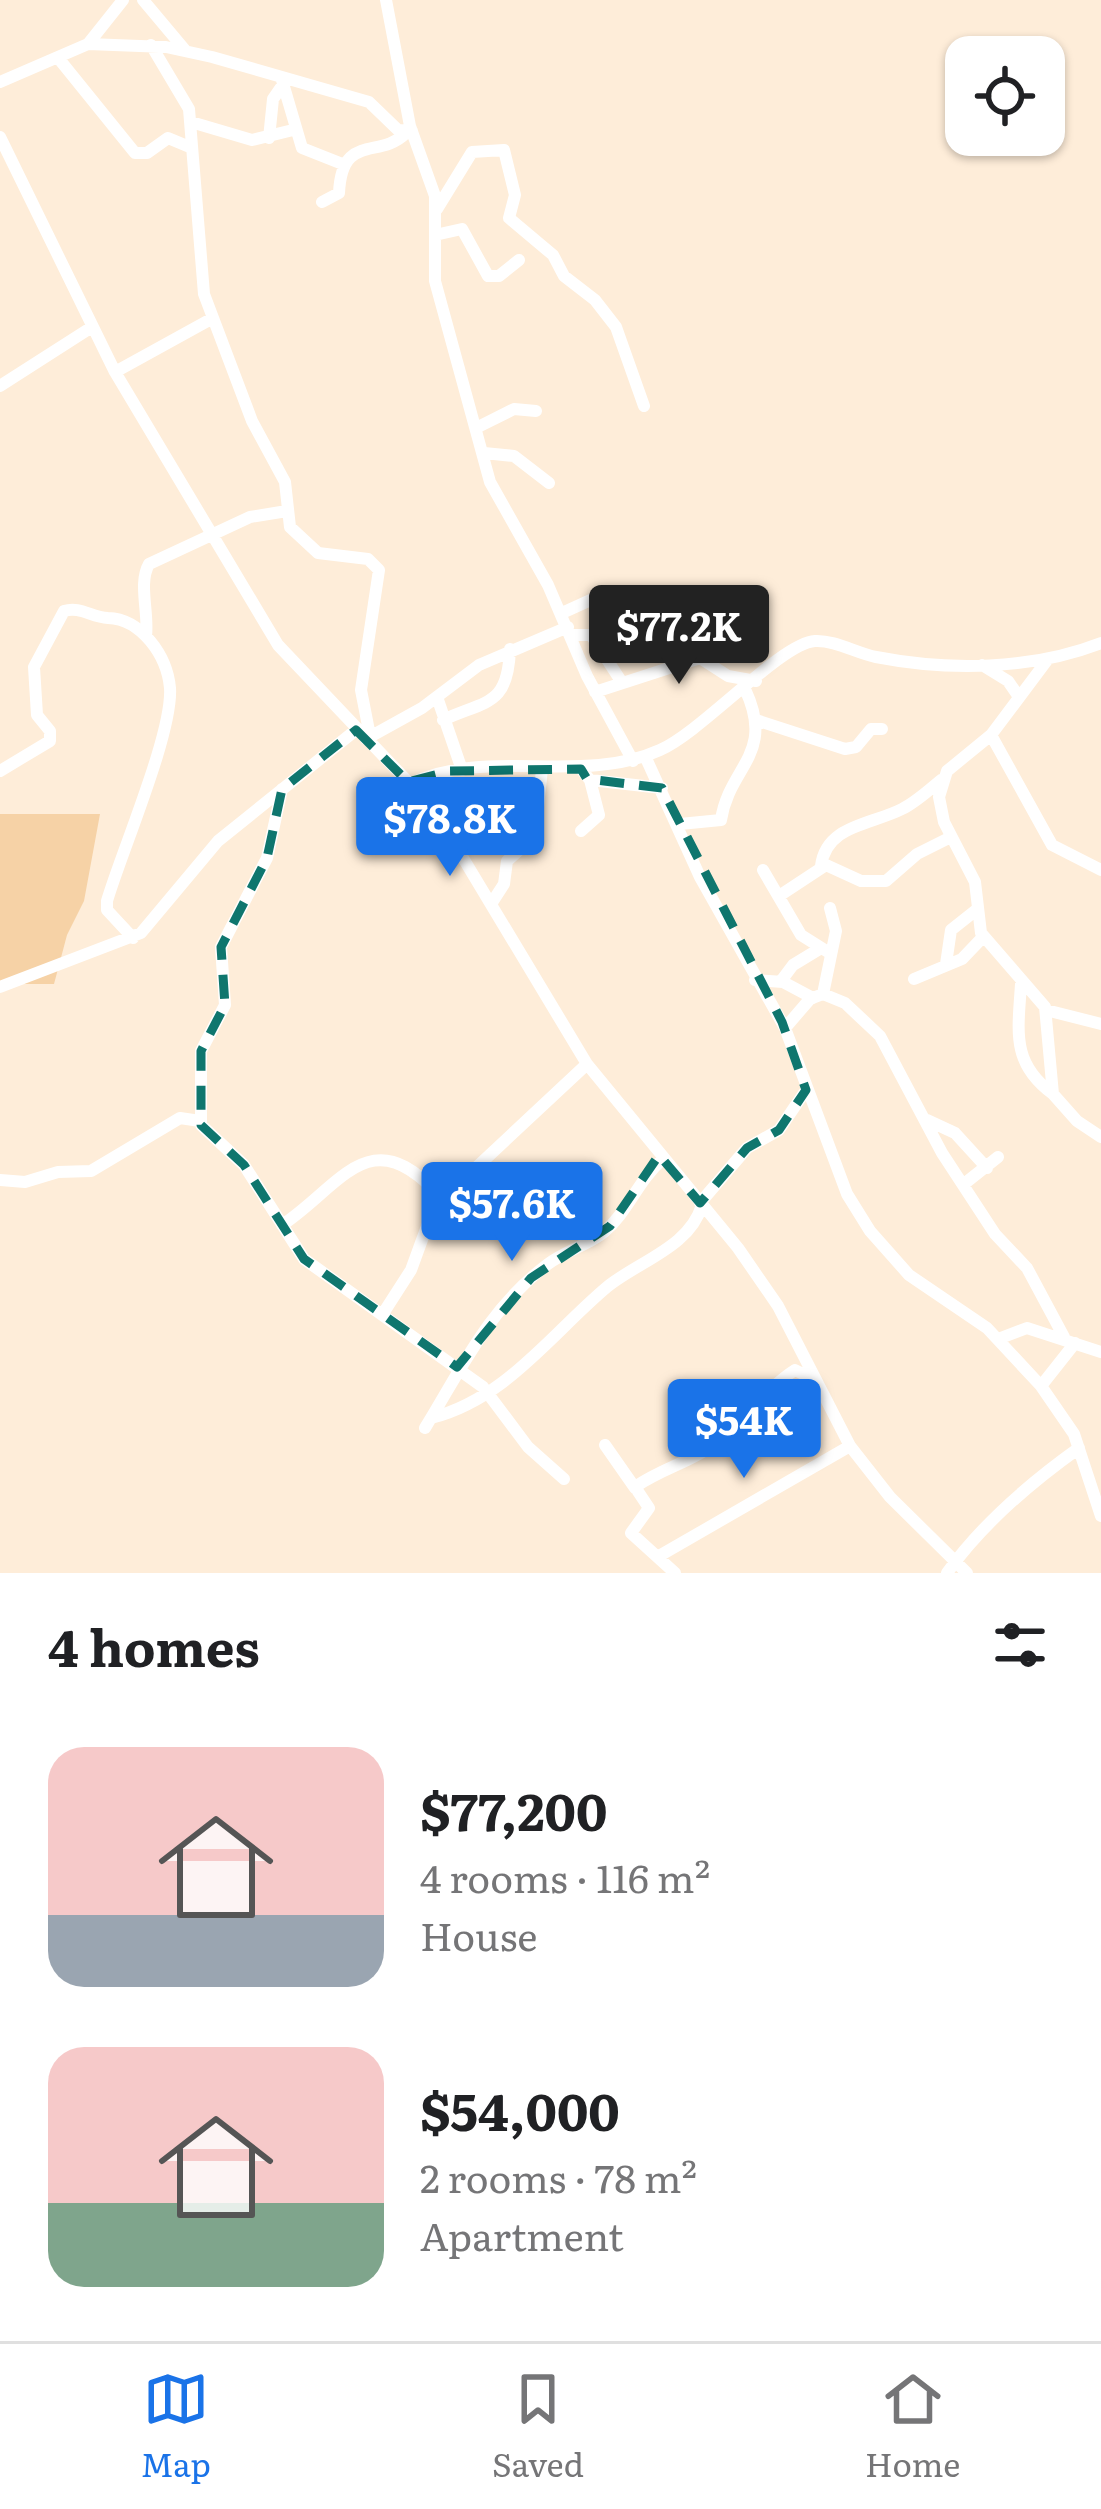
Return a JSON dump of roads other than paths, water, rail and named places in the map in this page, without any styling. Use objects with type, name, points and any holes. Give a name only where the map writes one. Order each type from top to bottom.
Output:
[{"type":"street","points":[[0,82],[88,44],[123,0]]},
{"type":"street","points":[[143,0],[186,51]]},
{"type":"street","points":[[386,0],[409,132],[428,171],[436,210],[435,281],[452,355],[469,388],[490,482],[567,625],[595,692],[662,788],[691,859],[754,980],[785,1028],[834,1167],[870,1231],[909,1275],[998,1339],[1041,1386],[1079,1448],[1101,1516]]},
{"type":"street","points":[[88,44],[186,51],[282,83],[369,102],[409,132]]},
{"type":"street","points":[[151,45],[184,95],[191,122],[199,258],[212,318],[252,421],[285,482],[287,511],[296,535],[318,553],[368,559],[379,570],[361,690],[364,735]]},
{"type":"street","points":[[59,59],[135,153],[147,153],[168,138],[192,148]]},
{"type":"street","points":[[282,83],[293,130],[310,154],[344,165]]},
{"type":"street","points":[[269,138],[273,99],[282,83]]},
{"type":"street","points":[[191,122],[240,139],[269,138],[293,130]]},
{"type":"street","points":[[322,202],[339,193],[344,165],[363,147],[393,143],[409,132]]},
{"type":"street","points":[[0,137],[115,373],[208,536],[278,645],[410,784],[493,901],[587,1064],[778,1306],[850,1445],[950,1567],[968,1573]]},
{"type":"street","points":[[436,210],[472,152],[505,150],[514,195],[509,218],[554,255],[564,276],[595,300],[616,328],[644,406]]},
{"type":"street","points":[[428,171],[453,182]]},
{"type":"street","points":[[435,236],[462,230],[488,276],[499,277],[519,260]]},
{"type":"street","points":[[115,373],[212,318]]},
{"type":"street","points":[[0,386],[92,327]]},
{"type":"street","points":[[478,428],[514,409],[536,411]]},
{"type":"street","points":[[484,453],[507,452],[549,483]]},
{"type":"street","points":[[133,938],[106,907],[169,700],[167,676],[144,628],[145,569],[258,514],[287,511]]},
{"type":"street","points":[[0,987],[133,938],[218,842],[283,789],[364,735],[437,697],[467,672],[567,625],[605,593]]},
{"type":"street","points":[[0,771],[50,741],[50,730],[37,716],[34,668],[64,611],[79,609],[144,628]]},
{"type":"street","points":[[567,625],[591,634],[621,680]]},
{"type":"street","points":[[585,774],[681,739],[788,651],[811,641],[906,662],[981,664],[1049,658],[1101,643]]},
{"type":"street","points":[[442,720],[494,701],[508,678],[510,649]]},
{"type":"street","points":[[595,692],[700,658],[750,685]]},
{"type":"street","points":[[821,866],[824,850],[836,836],[902,809],[991,735],[1017,694],[1049,658]]},
{"type":"street","points":[[981,664],[1008,681],[1017,694]]},
{"type":"street","points":[[680,824],[722,819],[726,797],[753,756],[756,720],[750,685]]},
{"type":"street","points":[[437,697],[462,770]]},
{"type":"street","points":[[756,720],[837,748],[853,748],[868,731],[882,729]]},
{"type":"street","points":[[991,735],[1049,842],[1101,870]]},
{"type":"street","points":[[410,784],[462,770],[542,769],[662,788]]},
{"type":"street","points":[[493,901],[504,884],[507,861],[535,836],[542,769]]},
{"type":"street","points":[[580,832],[599,815],[585,774]]},
{"type":"street","points":[[942,778],[941,809],[975,882],[975,911],[983,937],[1046,1010],[1067,1020],[1101,1024]]},
{"type":"street","points":[[200,1121],[201,1052],[225,1005],[221,947],[267,858],[283,789]]},
{"type":"street","points":[[782,894],[821,866],[839,867],[861,881],[886,881],[917,854],[951,837]]},
{"type":"street","points":[[763,870],[782,894],[801,935],[825,950]]},
{"type":"street","points":[[785,1028],[818,996],[825,950],[836,931],[830,908]]},
{"type":"street","points":[[946,964],[951,930],[975,911]]},
{"type":"street","points":[[914,979],[969,954],[983,937]]},
{"type":"street","points":[[781,982],[793,965],[825,950]]},
{"type":"street","points":[[754,980],[781,982],[845,1003],[880,1036],[994,1234],[1027,1268],[1070,1340]]},
{"type":"street","points":[[1021,984],[1023,1063],[1032,1079],[1101,1137]]},
{"type":"street","points":[[1046,1010],[1054,1094]]},
{"type":"street","points":[[384,1312],[403,1286],[429,1214],[442,1198],[494,1157],[540,1103],[587,1064]]},
{"type":"street","points":[[662,1159],[643,1176],[605,1232],[549,1263],[510,1299],[458,1366],[428,1423],[489,1392],[537,1355],[605,1288],[692,1230],[701,1204],[747,1148],[779,1130],[806,1090]]},
{"type":"street","points":[[0,1180],[25,1183],[58,1172],[91,1171],[180,1118],[200,1121],[244,1165],[315,1268],[384,1312],[489,1392],[528,1447],[564,1479]]},
{"type":"street","points":[[927,1120],[955,1132],[987,1168]]},
{"type":"street","points":[[964,1184],[998,1157]]},
{"type":"street","points":[[282,1225],[317,1199],[340,1173],[358,1163],[417,1173],[442,1198]]},
{"type":"street","points":[[998,1339],[1024,1328],[1101,1352]]},
{"type":"street","points":[[1041,1386],[1070,1340]]},
{"type":"street","points":[[635,1488],[663,1467],[680,1465],[718,1442],[795,1370],[818,1383]]},
{"type":"street","points":[[605,1445],[649,1509],[631,1533],[675,1573]]},
{"type":"street","points":[[659,1556],[850,1445]]},
{"type":"street","points":[[950,1567],[1037,1478],[1079,1448]]}]
